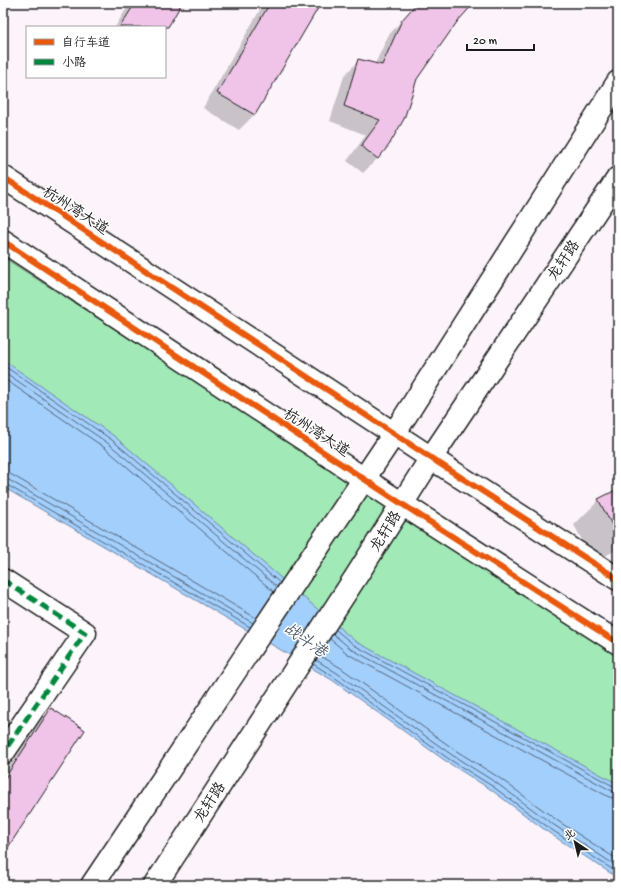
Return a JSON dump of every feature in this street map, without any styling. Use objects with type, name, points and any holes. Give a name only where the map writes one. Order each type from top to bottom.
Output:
[{"type":"street","points":[[92,885],[394,434],[618,82]]},
{"type":"street","name":"杭州湾大道","points":[[3,177],[618,579]]},
{"type":"street","name":"龙轩路","points":[[155,885],[357,575],[431,458],[618,178]]},
{"type":"street","name":"杭州湾大道","points":[[3,241],[402,504],[618,643]]},
{"type":"street","points":[[3,580],[85,633],[3,753]]},
{"type":"green space","points":[[3,257],[618,654],[618,793],[349,647],[3,370]]},
{"type":"water","name":"战斗港","points":[[3,360],[114,436],[355,641],[618,784],[618,878],[549,833],[490,789],[447,762],[332,680],[3,487]]},
{"type":"building","points":[[135,3],[182,3],[168,27],[121,26]]},
{"type":"building","points":[[270,3],[321,3],[255,115],[217,93]]},
{"type":"building","points":[[417,3],[474,3],[457,22],[417,79],[404,119],[389,145],[378,159],[361,146],[380,120],[344,106],[358,59],[382,65],[402,20]]},
{"type":"building","points":[[618,489],[618,536],[598,499]]},
{"type":"building","points":[[51,708],[85,730],[3,855],[3,781]]},
{"type":"marked path","points":[[3,580],[85,633],[3,753]]},
{"type":"cycle path","points":[[3,177],[618,579]]},
{"type":"cycle path","points":[[3,241],[402,504],[618,643]]}]
